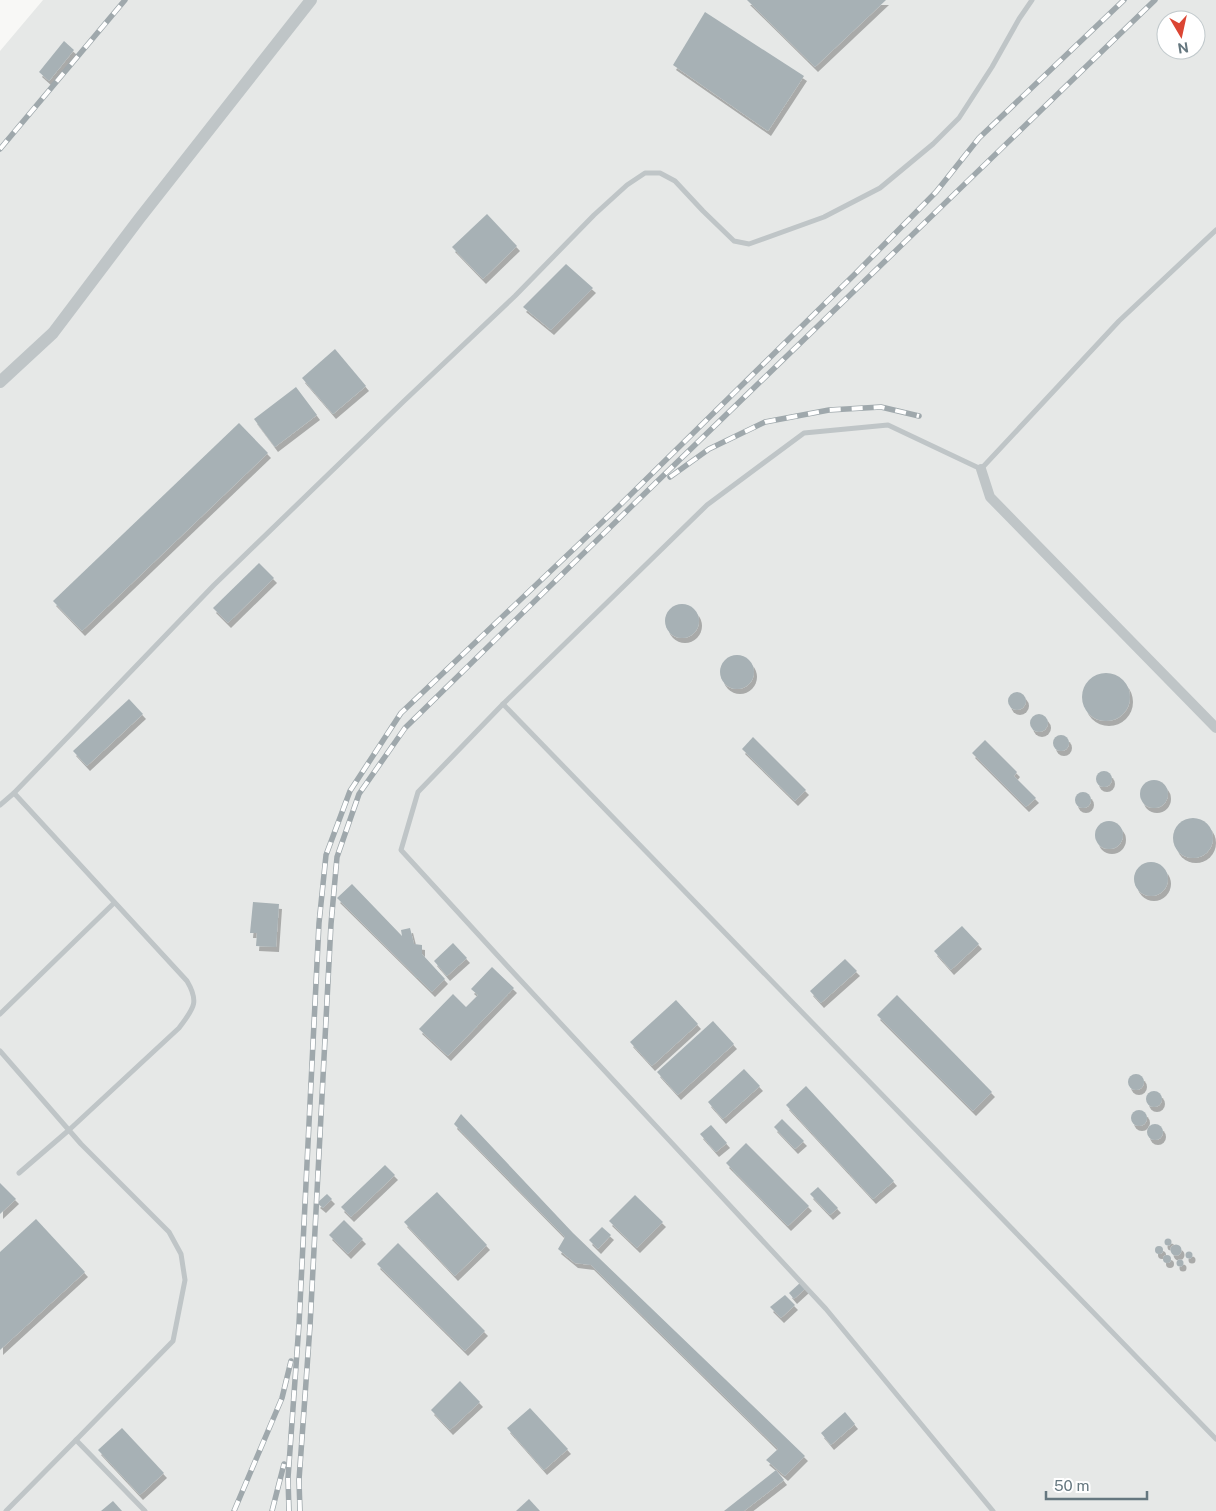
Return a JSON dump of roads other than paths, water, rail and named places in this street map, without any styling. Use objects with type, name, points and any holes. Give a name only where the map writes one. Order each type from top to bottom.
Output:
[{"type":"street","points":[[0,382],[52,333],[139,218],[311,0]]},
{"type":"street","points":[[981,468],[990,497],[1216,728]]},
{"type":"lane","points":[[0,805],[14,793],[214,585],[515,296],[594,215],[627,185],[645,173],[660,173],[676,181],[703,211],[734,240],[749,244],[824,217],[880,188],[933,144],[959,118],[1032,0]]},
{"type":"lane","points":[[993,1511],[826,1309],[510,970],[401,850],[418,792],[503,704],[707,504],[804,433],[888,425],[981,468],[1119,321],[1216,230]]},
{"type":"lane","points":[[503,704],[1216,1439]]},
{"type":"lane","points":[[14,793],[187,980],[193,992],[193,1008],[179,1028],[20,1174]]},
{"type":"lane","points":[[0,1014],[114,903]]},
{"type":"lane","points":[[0,1051],[69,1130],[169,1232],[182,1254],[185,1280],[173,1341],[6,1511]]},
{"type":"lane","points":[[76,1440],[145,1511]]},
{"type":"railway","points":[[0,149],[125,0]]},
{"type":"railway","points":[[289,1511],[288,1478],[299,1324],[319,923],[326,855],[350,791],[401,713],[618,507],[855,274],[936,192],[979,138],[1124,0]]},
{"type":"railway","points":[[300,1511],[299,1480],[310,1326],[331,924],[337,857],[359,794],[405,728],[1155,0]]},
{"type":"railway","points":[[670,477],[709,449],[765,422],[829,410],[881,407],[919,416]]},
{"type":"railway","points":[[234,1511],[282,1398],[291,1361]]},
{"type":"railway","points":[[272,1511],[284,1464]]}]
